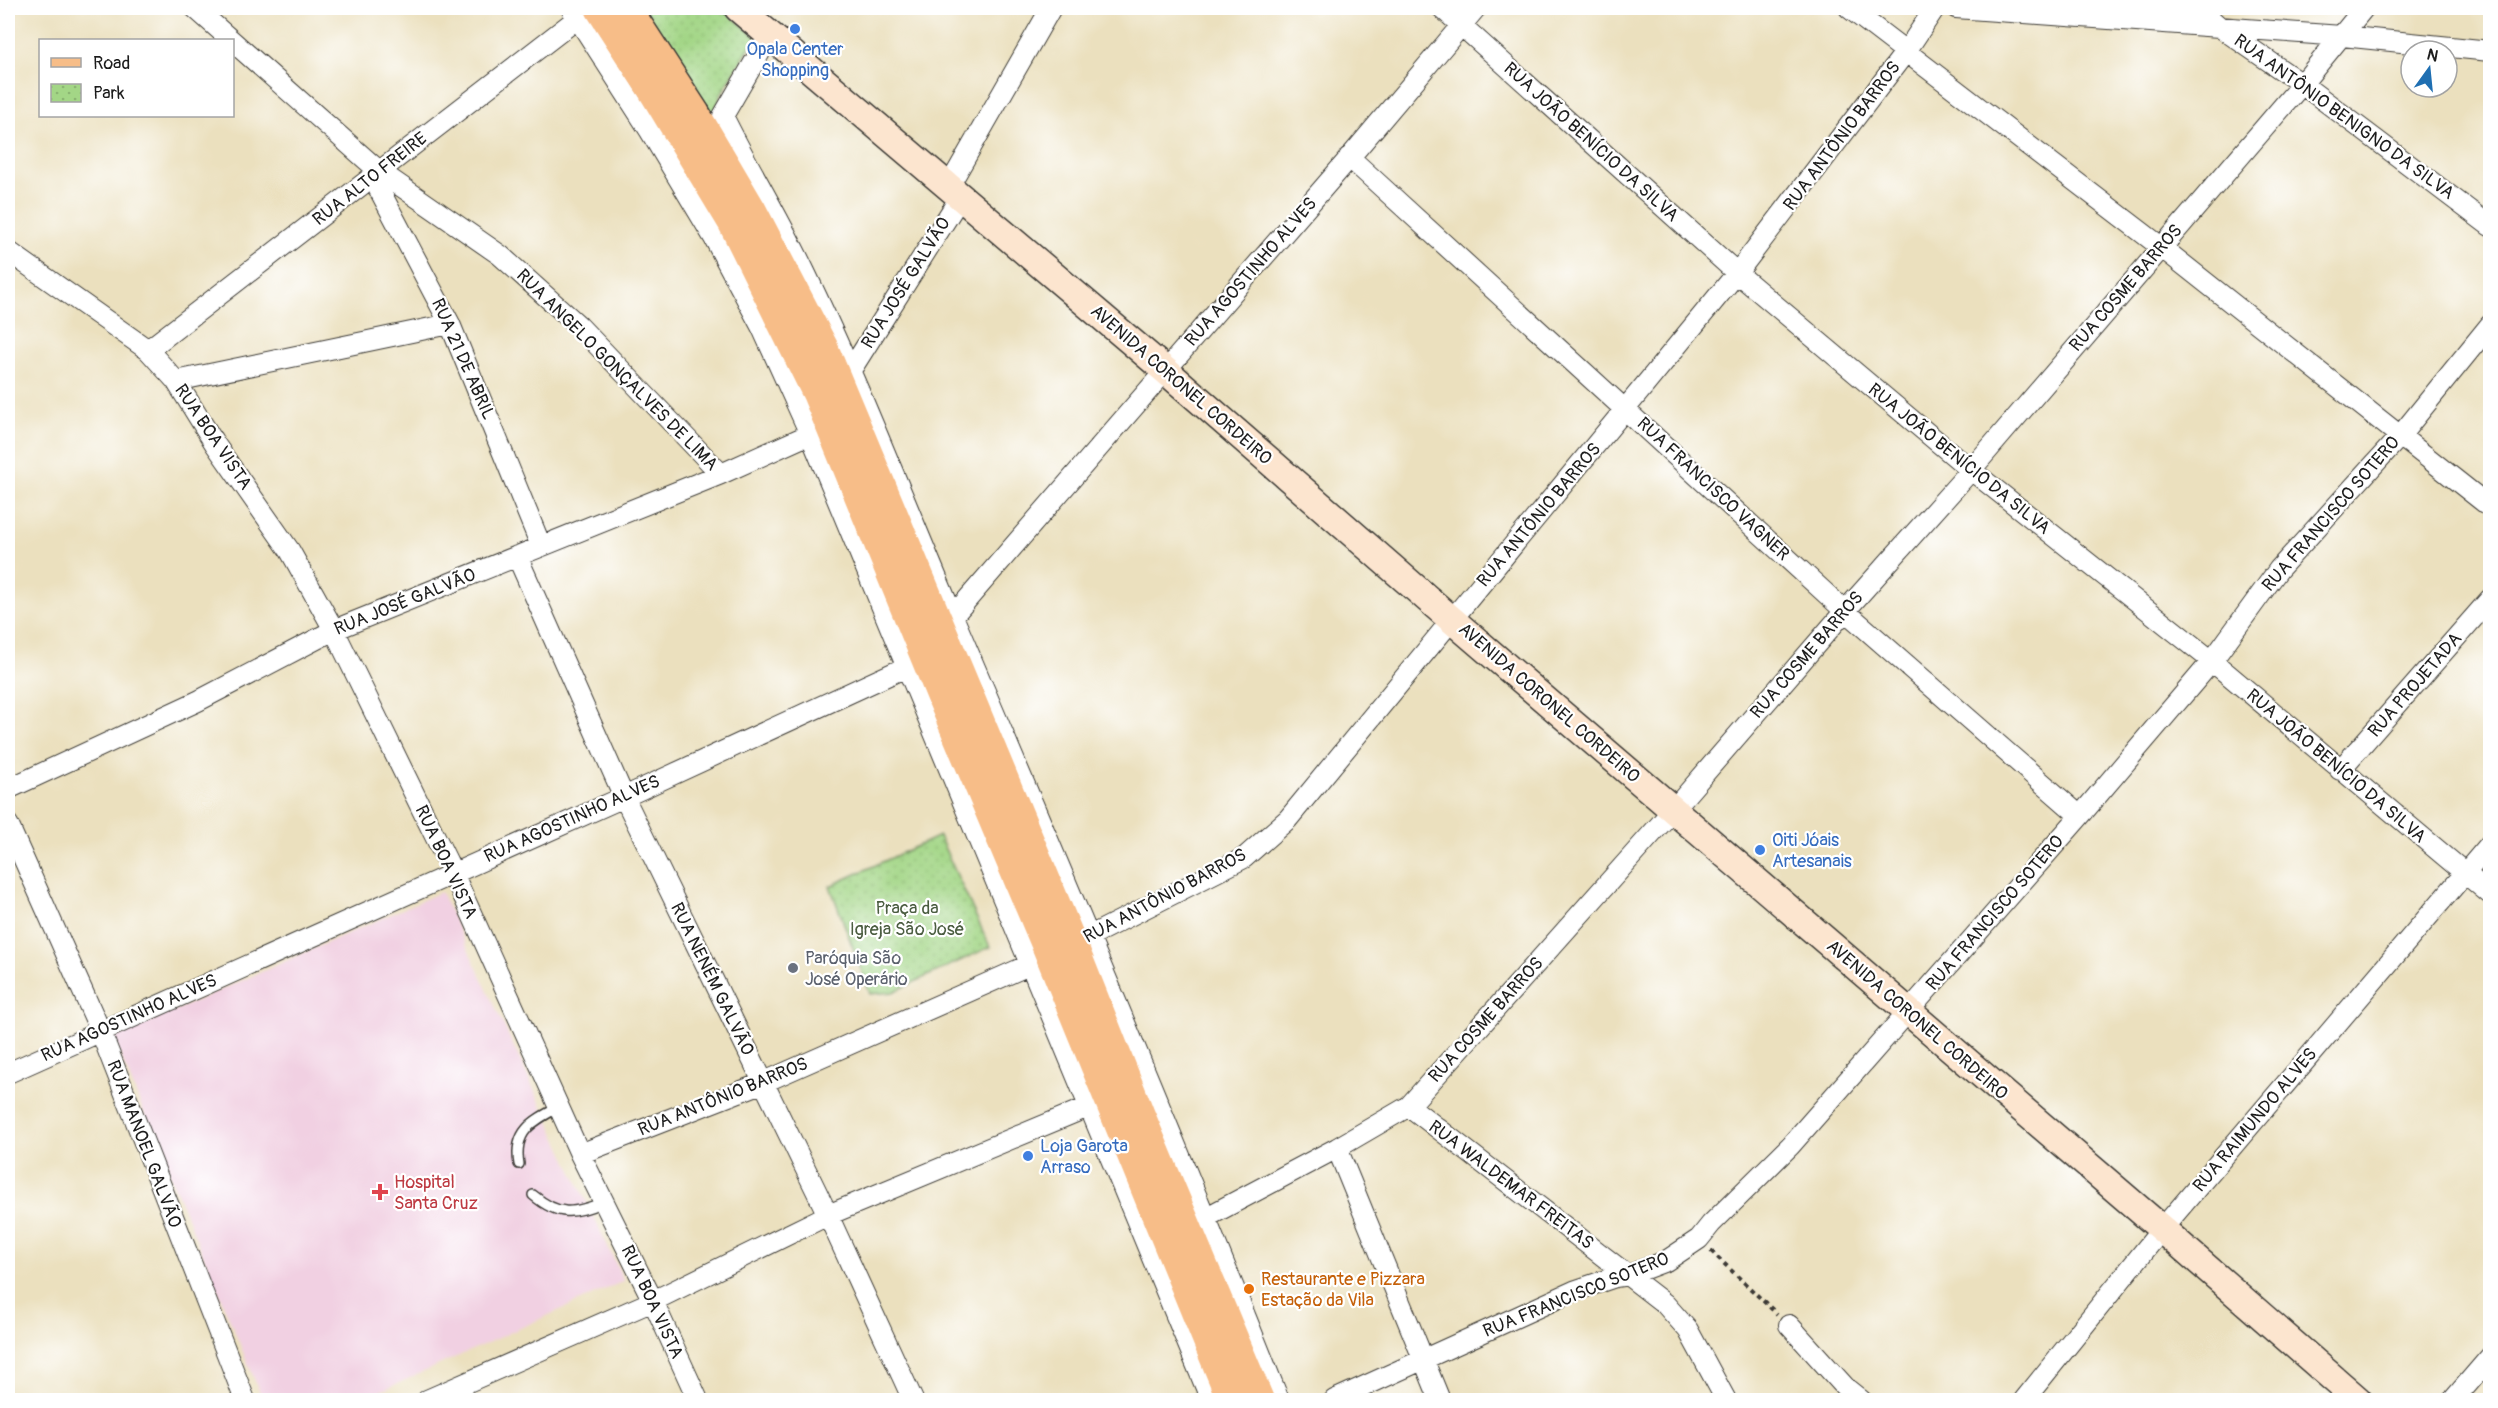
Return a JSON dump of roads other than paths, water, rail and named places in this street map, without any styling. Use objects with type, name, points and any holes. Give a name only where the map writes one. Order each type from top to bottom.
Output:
[{"type":"main road","points":[[626,8],[678,88],[741,217],[817,393],[958,701],[1081,940],[1126,1114],[1197,1222],[1259,1401]]},
{"type":"main road","points":[[585,10],[651,87],[741,217]]},
{"type":"main road","points":[[958,701],[1046,942],[1126,1114],[1232,1401]]},
{"type":"street","name":"RUA ANGELO GONÇALVES DE LIMA","points":[[195,8],[229,39]]},
{"type":"street","name":"AVENIDA CORONEL CORDEIRO","points":[[738,8],[1166,371],[1908,1013],[2162,1229],[2358,1401]]},
{"type":"street","name":"RUA JOSÉ GALVÃO","points":[[851,370],[955,191],[1051,8]]},
{"type":"street","name":"RUA JOÃO BENÍCIO DA SILVA","points":[[1442,8],[1737,273],[1971,470],[2211,661],[2490,894]]},
{"type":"street","name":"RUA AGOSTINHO ALVES","points":[[953,616],[1476,8]]},
{"type":"street","points":[[1848,8],[1907,50],[2161,246],[2490,507]]},
{"type":"street","name":"RUA ANTÔNIO BARROS","points":[[1081,940],[1244,858],[1288,819],[1737,273],[1907,50],[1935,8]]},
{"type":"street","points":[[1956,8],[2342,36],[2490,51]]},
{"type":"street","name":"RUA ANTÔNIO BENIGNO DA SILVA","points":[[2198,8],[2490,226]]},
{"type":"street","name":"RUA COSME BARROS","points":[[1197,1222],[1337,1148],[1409,1106],[1673,810],[1845,611],[1971,470],[2302,84],[2364,8]]},
{"type":"street","name":"RUA ALTO FREIRE","points":[[148,350],[376,175],[585,10]]},
{"type":"street","points":[[770,35],[723,116],[762,328],[810,434],[1029,965],[1126,1114],[1211,1401]]},
{"type":"street","name":"RUA ANGELO GONÇALVES DE LIMA","points":[[234,44],[376,175],[500,255],[579,326],[721,474]]},
{"type":"street","name":"RUA FRANCISCO VAGNER","points":[[1349,158],[1627,409],[1845,611],[2080,816]]},
{"type":"street","name":"RUA 21 DE ABRIL","points":[[376,175],[450,324],[541,546]]},
{"type":"street","points":[[741,217],[804,269],[851,370],[953,616],[1081,940]]},
{"type":"street","name":"RUA BOA VISTA","points":[[8,251],[148,350],[176,381],[215,444],[290,550],[334,630],[453,873],[580,1154],[653,1301],[698,1401]]},
{"type":"street","points":[[176,381],[450,324]]},
{"type":"street","name":"RUA FRANCISCO SOTERO","points":[[1334,1401],[1574,1291],[1615,1277],[1629,1275],[1666,1261],[1699,1239],[1711,1224],[1790,1146],[2080,816],[2211,661],[2279,569],[2400,436],[2490,325]]},
{"type":"street","name":"RUA JOSÉ GALVÃO","points":[[8,789],[198,701],[334,630],[721,474],[810,434]]},
{"type":"street","name":"RUA NENÉM GALVÃO","points":[[517,556],[624,797],[828,1215],[913,1401]]},
{"type":"street","name":"RUA PROJETADA","points":[[2340,770],[2490,599]]},
{"type":"street","name":"RUA AGOSTINHO ALVES","points":[[8,1073],[624,797],[906,667]]},
{"type":"street","name":"RUA MANOEL GALVÃO","points":[[8,824],[100,1030],[245,1401]]},
{"type":"street","name":"RUA RAIMUNDO ALVES","points":[[2024,1401],[2162,1229],[2490,844]]},
{"type":"street","name":"RUA ANTÔNIO BARROS","points":[[580,1154],[762,1083],[1029,965]]},
{"type":"street","name":"RUA WALDEMAR FREITAS","points":[[1409,1106],[1665,1304],[1688,1330],[1726,1401]]},
{"type":"street","points":[[426,1401],[653,1301],[828,1215],[1126,1114]]},
{"type":"street","points":[[1337,1148],[1440,1401]]},
{"type":"street","points":[[1197,1222],[1279,1401]]},
{"type":"street","points":[[1789,1325],[1846,1388],[1861,1401]]},
{"type":"street","points":[[2453,1401],[2490,1357]]},
{"type":"lane","points":[[519,1164],[516,1148],[523,1133],[534,1120],[559,1107]]},
{"type":"lane","points":[[533,1195],[548,1207],[565,1211],[583,1210],[604,1202]]},
{"type":"place","name":"Opala Center Shopping","points":[[795,29]]},
{"type":"place","name":"Oiti Jóais Artesanais","points":[[1760,850]]},
{"type":"place","name":"Paróquia São José Operário","points":[[793,968]]},
{"type":"place","name":"Loja Garota Arraso","points":[[1028,1156]]},
{"type":"place","name":"Hospital Santa Cruz","points":[[380,1192]]},
{"type":"place","name":"Restaurante e Pizzara Estação da Vila","points":[[1249,1289]]},
{"type":"park label","name":"Praça da Igreja São José","points":[[907,918]]}]
